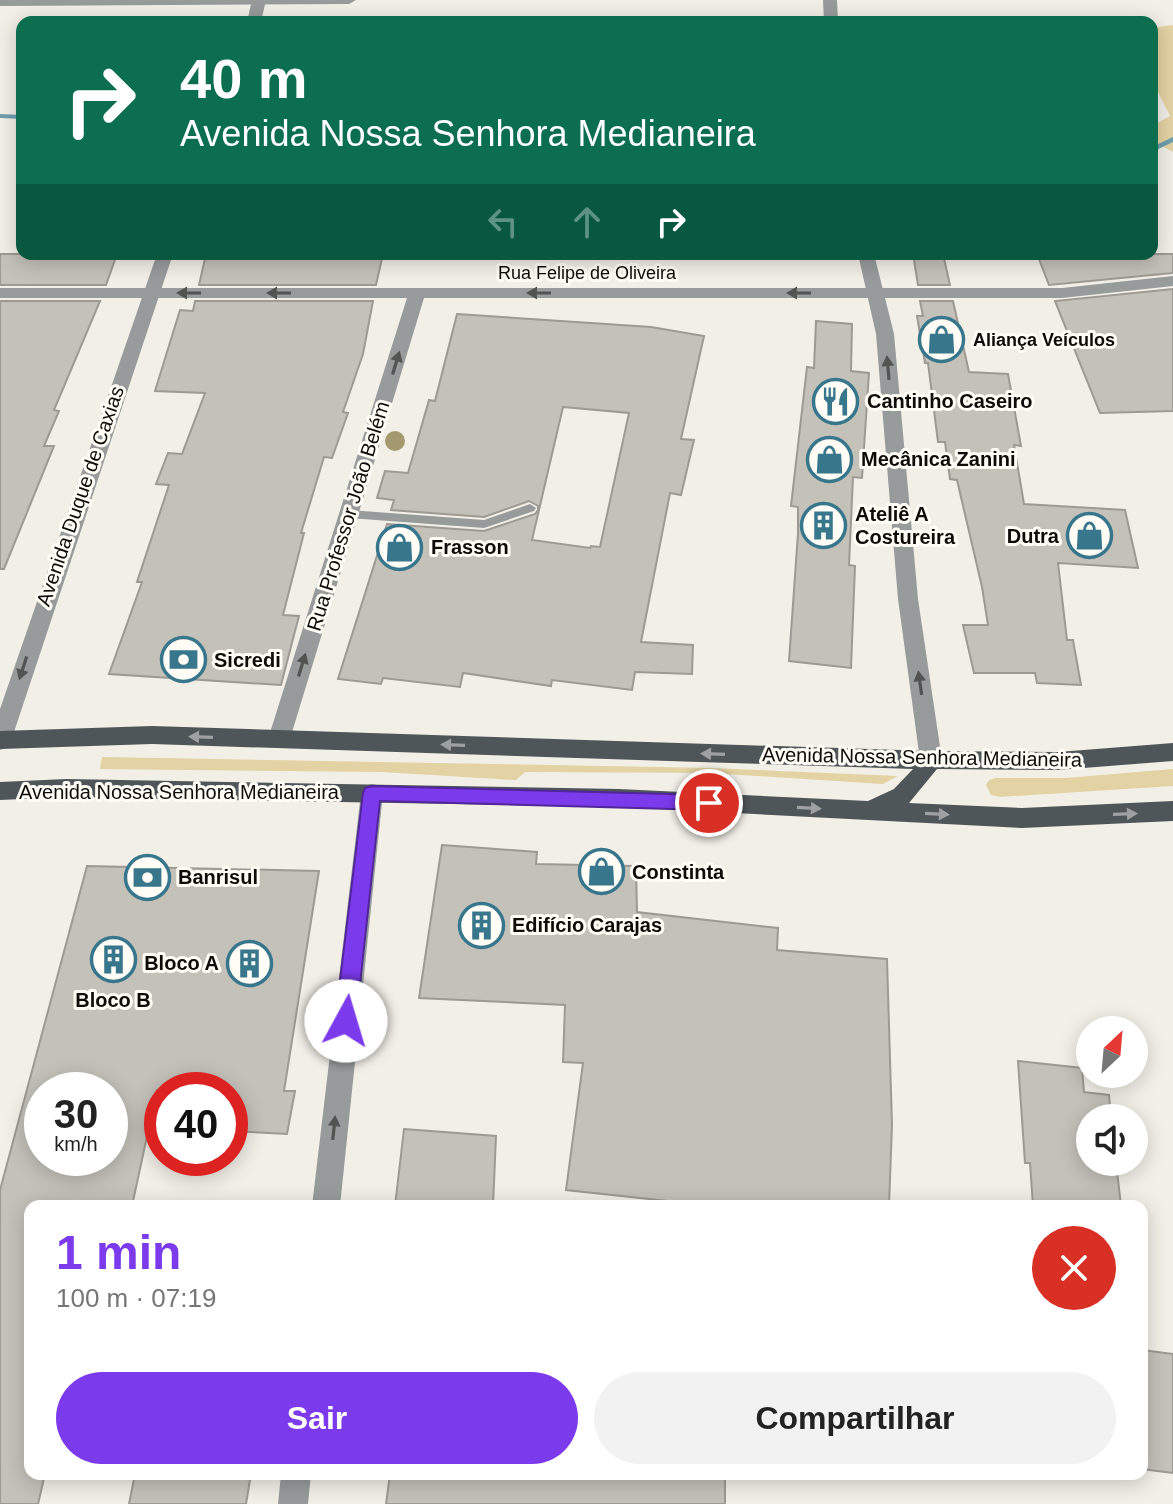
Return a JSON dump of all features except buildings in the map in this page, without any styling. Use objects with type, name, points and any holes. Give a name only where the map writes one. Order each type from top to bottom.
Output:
[{"type":"main road","name":"Avenida Nossa Senhora Medianeira","points":[[0,740],[152,735],[931,760],[1058,761],[1173,752]]},
{"type":"main road","points":[[859,810],[894,803],[918,781],[931,760]]},
{"type":"main road","name":"Avenida Nossa Senhora Medianeira","points":[[0,791],[66,788],[619,798],[1022,818],[1173,811]]},
{"type":"street","points":[[0,2],[349,0]]},
{"type":"street","name":"Avenida Duque de Caxias","points":[[0,740],[163,260]]},
{"type":"street","points":[[868,260],[885,334],[908,599],[931,760]]},
{"type":"street","name":"Rua Felipe de Oliveira","points":[[0,293],[1062,293],[1173,281]]},
{"type":"street","name":"Rua Professor João Belém","points":[[279,739],[417,293]]},
{"type":"street","points":[[327,1200],[372,793]]},
{"type":"street","points":[[293,1504],[295,1480]]},
{"type":"lane","points":[[349,514],[484,524],[530,508]]},
{"type":"shaded area","points":[[1173,25],[1173,152],[1158,144],[1158,123],[1170,116],[1158,92],[1158,27]]},
{"type":"shaded area","points":[[102,757],[711,768],[898,776],[883,784],[711,773],[525,772],[516,780],[382,772],[100,769]]},
{"type":"shaded area","points":[[1173,769],[1173,786],[1000,797],[991,795],[986,785],[996,778],[1066,778]]},
{"type":"waterway","points":[[0,116],[16,117]]},
{"type":"waterway","points":[[1158,147],[1173,139]]},
{"type":"place","name":"Aliança Veículos","points":[[942,340]]},
{"type":"place","name":"Cantinho Caseiro","points":[[836,401]]},
{"type":"place","name":"Mecânica Zanini","points":[[830,459]]},
{"type":"place","name":"Ateliê A Costureira","points":[[824,525]]},
{"type":"place","name":"Dutra","points":[[1090,536]]},
{"type":"place","name":"Frasson","points":[[400,547]]},
{"type":"place","name":"Sicredi","points":[[183,660]]},
{"type":"place","name":"Constinta","points":[[601,872]]},
{"type":"place","name":"Banrisul","points":[[147,877]]},
{"type":"place","name":"Edifício Carajas","points":[[481,925]]},
{"type":"place","name":"Bloco B","points":[[113,960]]},
{"type":"place","name":"Bloco A","points":[[250,963]]},
{"type":"route","points":[[346,1021],[372,793],[709,803]]}]
